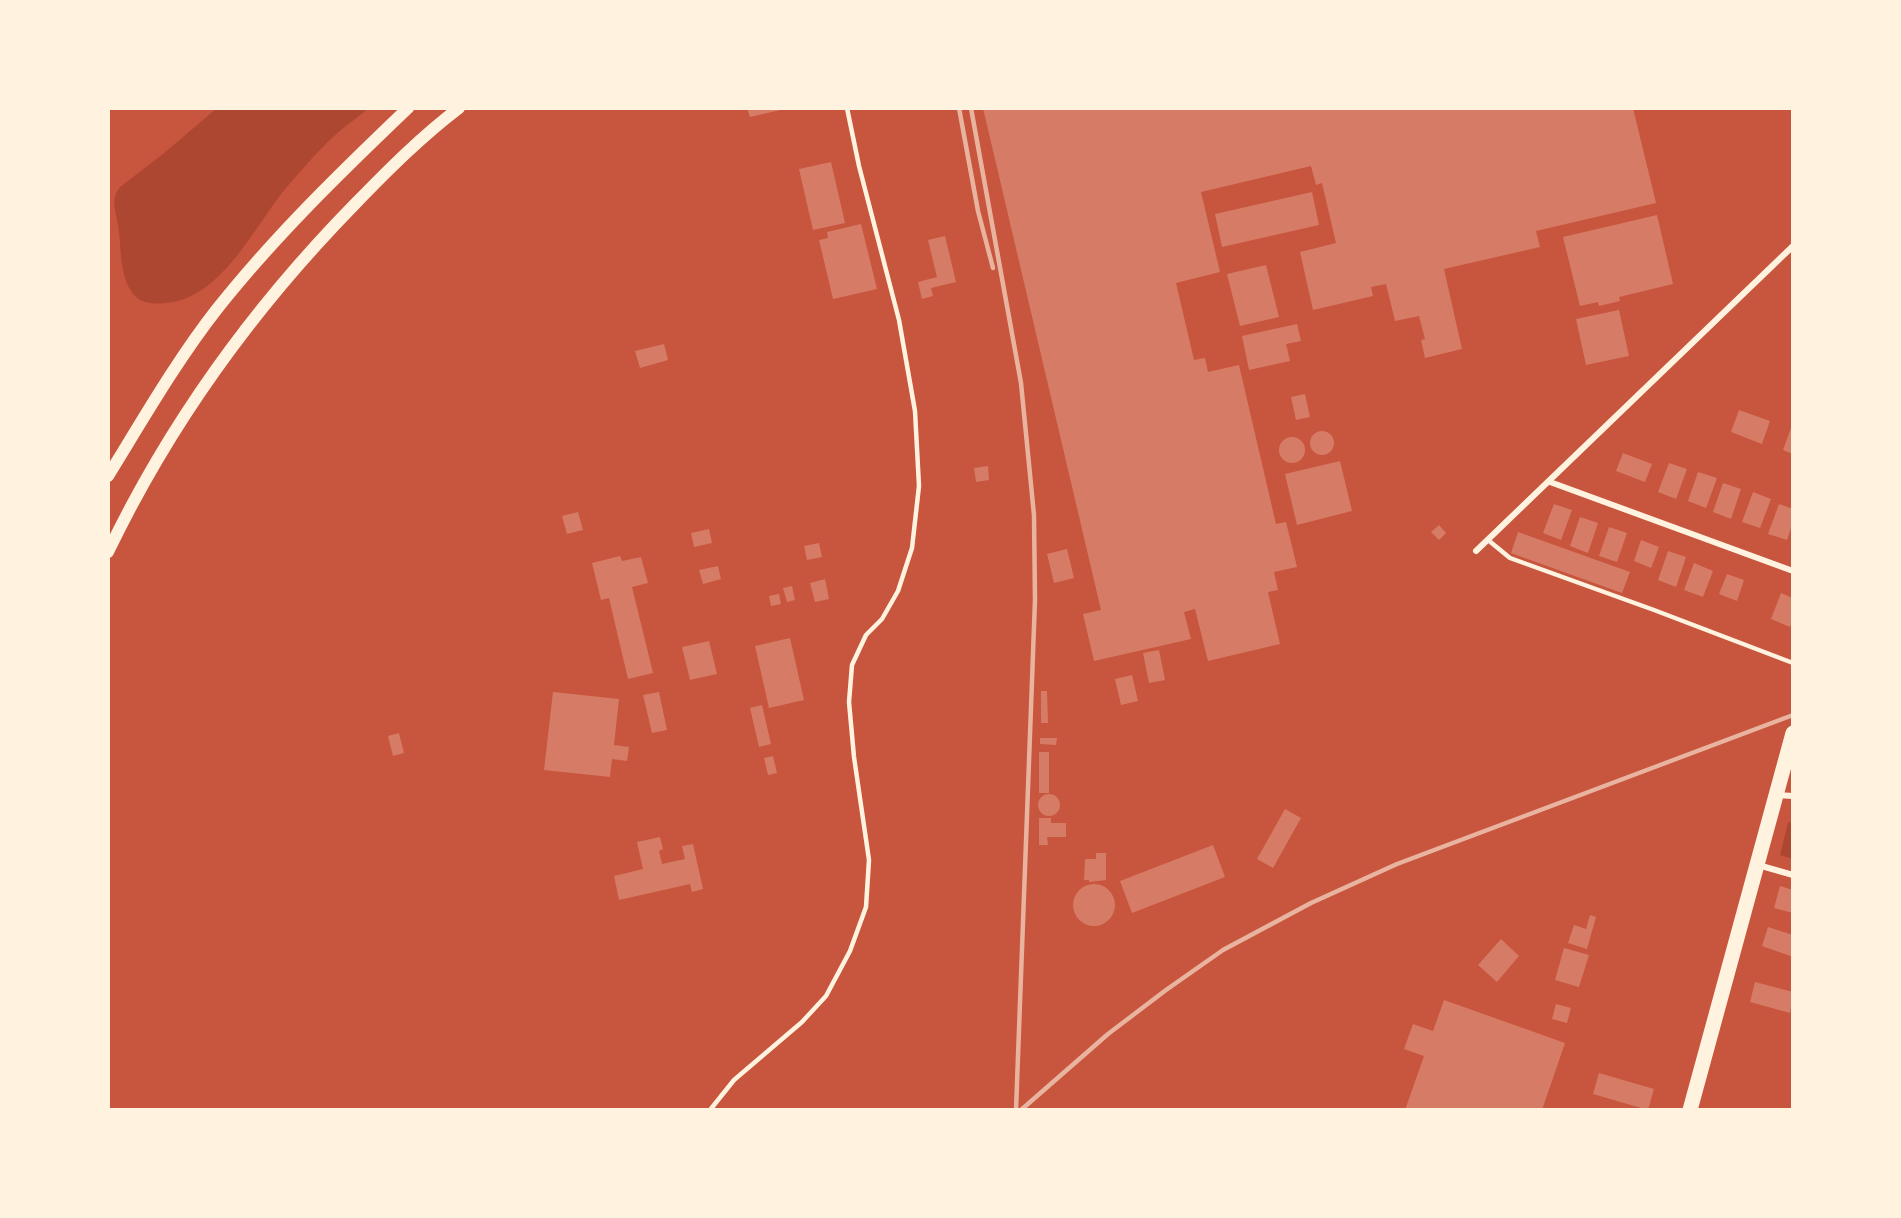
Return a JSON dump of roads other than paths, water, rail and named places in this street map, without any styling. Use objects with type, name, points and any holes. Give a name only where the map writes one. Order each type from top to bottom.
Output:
[{"type":"main road","points":[[108,476],[162,389],[216,310],[317,194],[408,108]]},
{"type":"main road","points":[[108,552],[154,465],[236,341],[327,233],[385,173],[459,108]]},
{"type":"main road","points":[[1690,1110],[1793,733]]},
{"type":"street","points":[[1476,551],[1793,246]]},
{"type":"street","points":[[1550,482],[1793,572]]},
{"type":"street","points":[[1777,795],[1793,796]]},
{"type":"street","points":[[1757,865],[1793,875]]},
{"type":"lane","points":[[710,1110],[734,1080],[802,1022],[826,996],[850,951],[866,907],[869,860],[854,758],[849,702],[852,665],[866,635],[882,619],[898,591],[912,548],[919,486],[915,411],[899,320],[859,166],[847,108]]},
{"type":"lane","points":[[1488,540],[1510,558],[1793,663]]},
{"type":"railway","points":[[959,108],[978,211],[993,268]]},
{"type":"railway","points":[[971,108],[1021,383],[1034,515],[1035,600],[1016,1110]]},
{"type":"railway","points":[[1021,1110],[1108,1034],[1166,990],[1223,950],[1311,903],[1397,864],[1793,715]]}]
